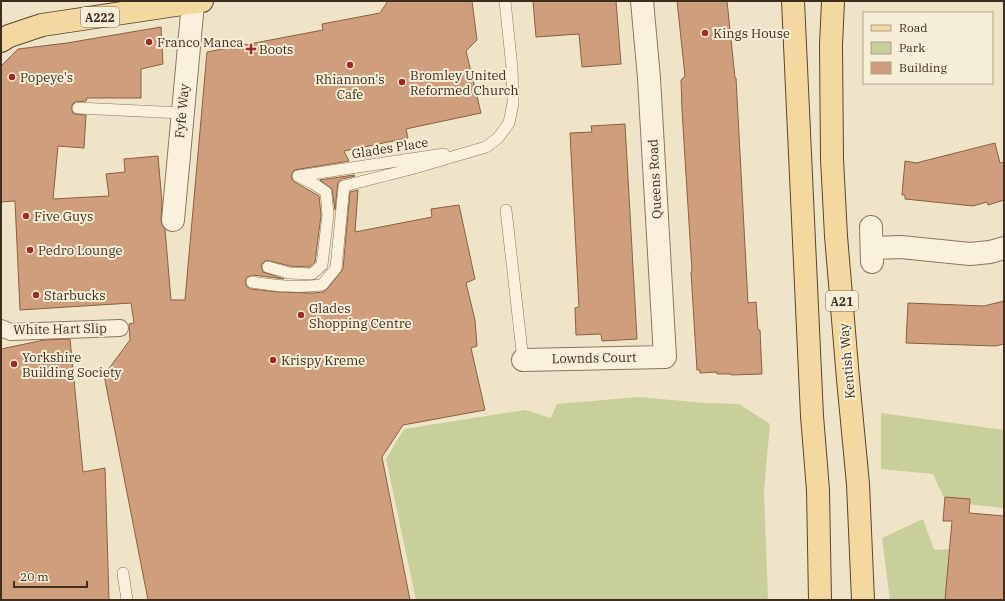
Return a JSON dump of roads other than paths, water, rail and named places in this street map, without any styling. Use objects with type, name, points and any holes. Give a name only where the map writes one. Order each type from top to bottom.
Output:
[{"type":"main road","name":"A21","points":[[793,1],[812,416],[818,490],[820,600]]},
{"type":"main road","name":"Kentish Way","points":[[833,1],[831,45],[832,159],[836,236],[858,484],[863,600]]},
{"type":"main road","name":"A222","points":[[1,41],[9,36],[42,25],[198,2]]},
{"type":"street","name":"Queens Road","points":[[642,1],[649,78],[665,357]]},
{"type":"street","name":"Fyfe Way","points":[[173,220],[182,113],[198,2]]},
{"type":"street","points":[[872,246],[901,247],[970,254],[990,252],[1004,248]]},
{"type":"street","name":"White Hart Slip","points":[[1,328],[11,332],[120,328]]},
{"type":"street","name":"Lownds Court","points":[[523,360],[665,357]]},
{"type":"lane","name":"Glades Place","points":[[252,282],[283,287],[303,288],[322,285],[336,268],[344,186],[411,170],[486,147],[498,138],[509,123],[513,103],[512,68],[505,1]]},
{"type":"lane","points":[[78,108],[182,113]]},
{"type":"lane","name":"Glades Place","points":[[268,267],[289,273],[312,274],[322,265],[328,215],[326,192],[298,176],[486,147]]},
{"type":"lane","points":[[506,210],[523,360]]},
{"type":"lane","points":[[123,573],[127,600]]},
{"type":"place","name":"Kings House","points":[[705,33]]},
{"type":"place","name":"Franco Manca","points":[[149,42]]},
{"type":"place","name":"Boots","points":[[251,49]]},
{"type":"place","name":"Rhiannon's Cafe","points":[[350,65]]},
{"type":"place","name":"Popeye's","points":[[12,77]]},
{"type":"place","name":"Bromley United Reformed Church","points":[[402,82]]},
{"type":"place","name":"Five Guys","points":[[26,216]]},
{"type":"place","name":"Pedro Lounge","points":[[30,250]]},
{"type":"place","name":"Starbucks","points":[[36,295]]},
{"type":"place","name":"Glades Shopping Centre","points":[[301,315]]},
{"type":"place","name":"Krispy Kreme","points":[[273,360]]},
{"type":"place","name":"Yorkshire Building Society","points":[[14,364]]}]
